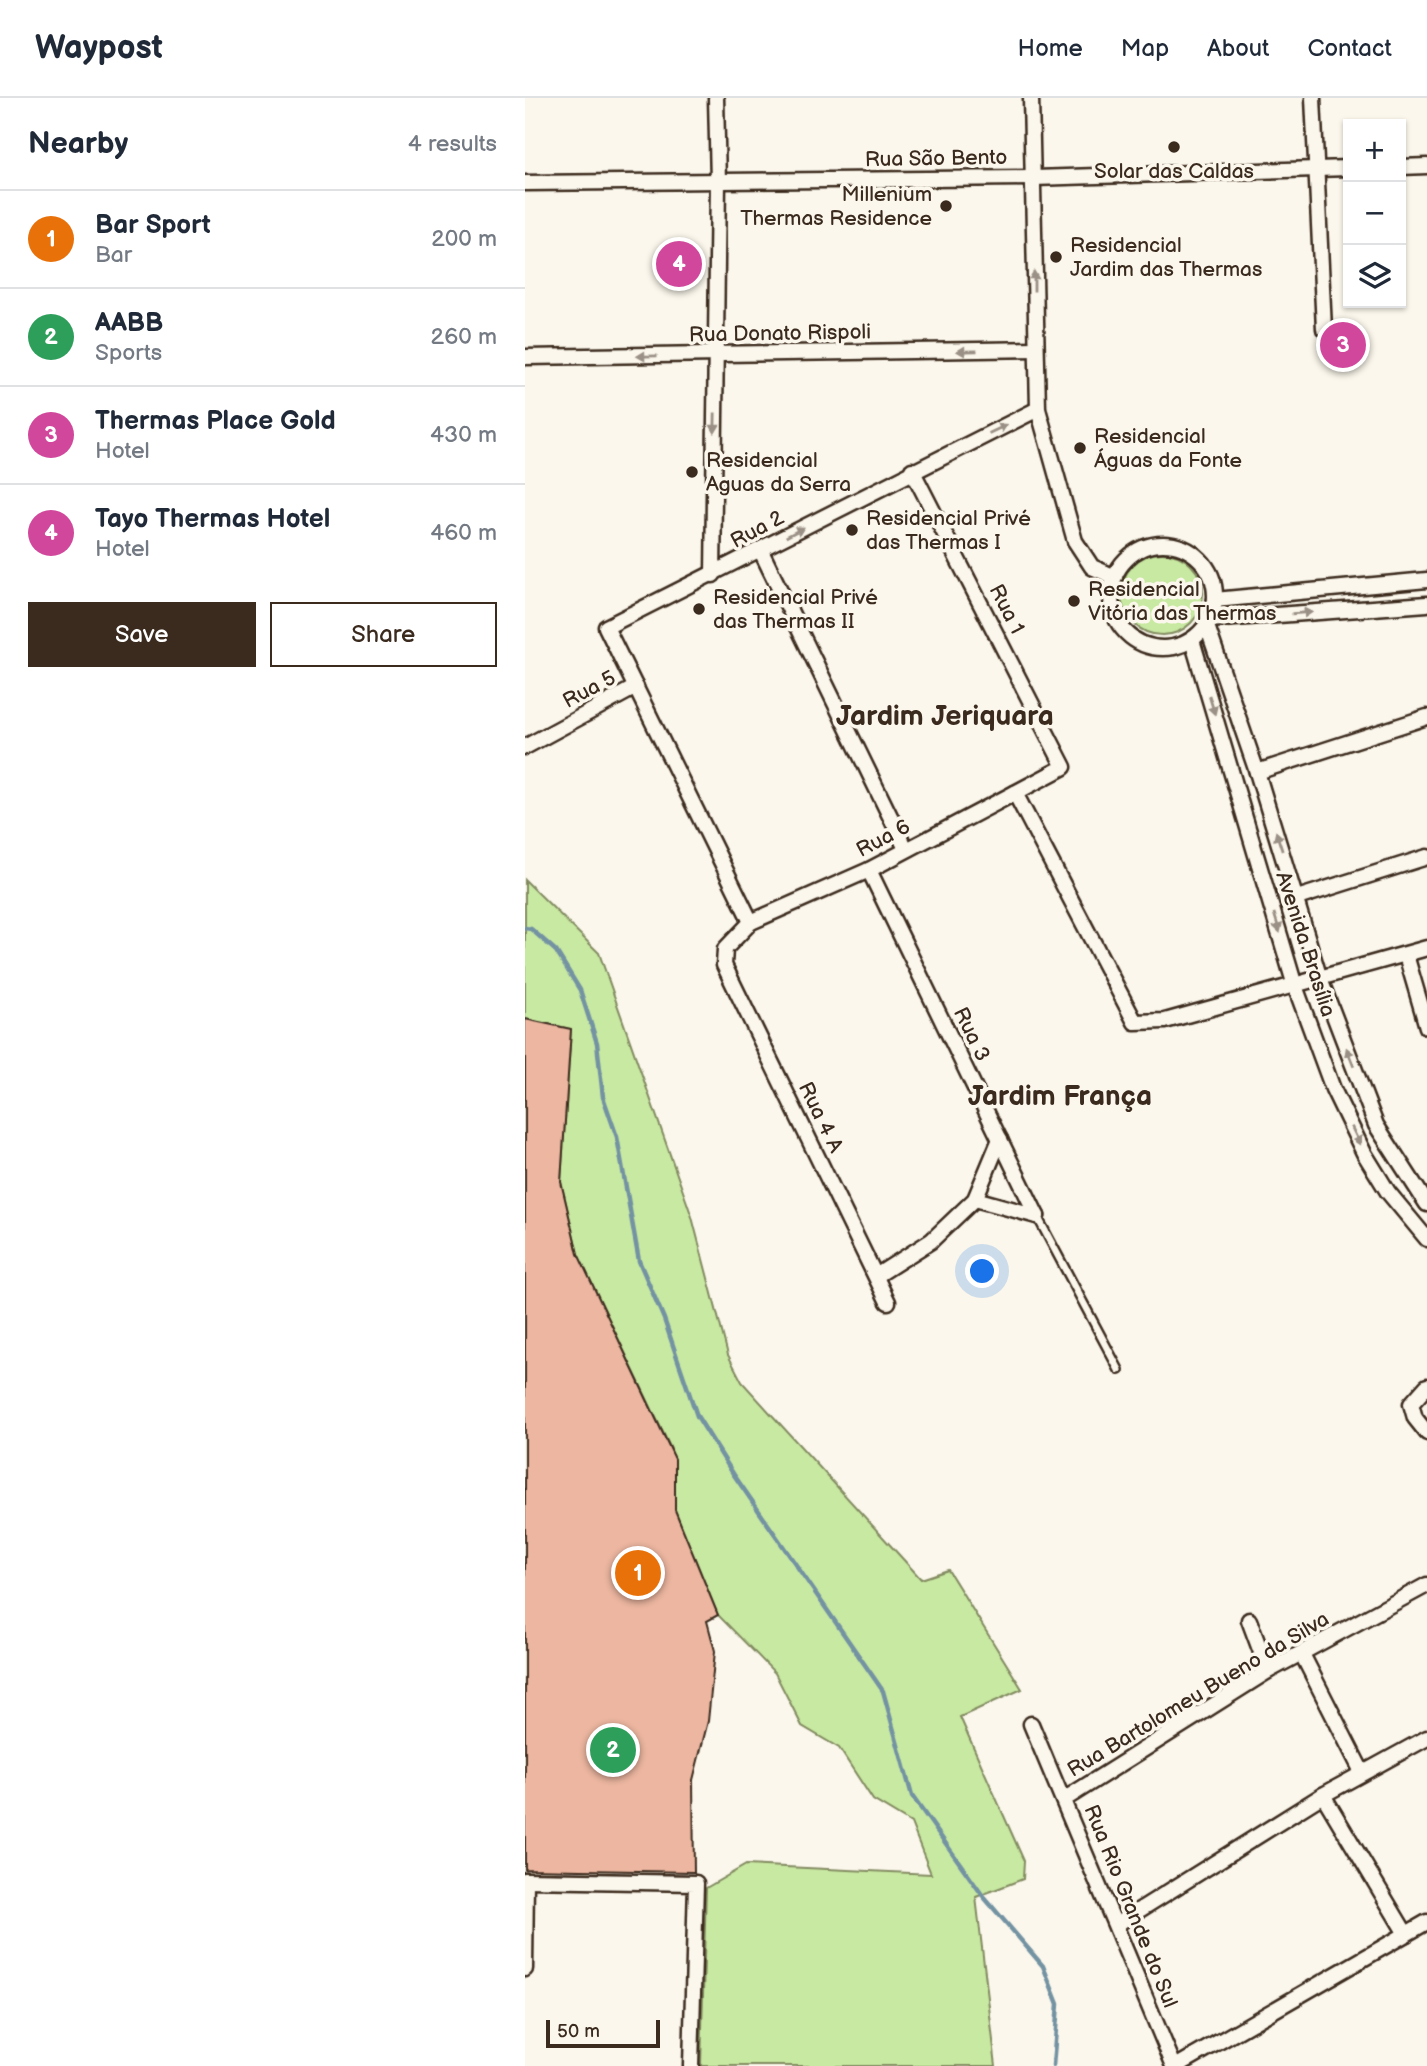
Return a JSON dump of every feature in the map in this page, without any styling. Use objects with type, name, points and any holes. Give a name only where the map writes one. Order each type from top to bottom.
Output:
[{"type":"street","points":[[713,575],[718,182],[716,98]]},
{"type":"street","points":[[1031,98],[1038,409],[1075,541],[1092,567],[1115,577]]},
{"type":"street","points":[[1313,98],[1324,329]]},
{"type":"street","points":[[1406,167],[1427,166]]},
{"type":"street","name":"Rua São Bento","points":[[525,183],[1034,178],[1343,168]]},
{"type":"street","name":"Rua Donato Rispoli","points":[[525,357],[1035,349]]},
{"type":"street","name":"Rua 2","points":[[636,687],[606,627],[761,551],[912,470],[1038,409]]},
{"type":"street","name":"Rua 1","points":[[912,470],[1064,767]]},
{"type":"street","points":[[1167,544],[1196,556],[1207,569],[1214,584],[1215,600],[1208,623],[1192,640],[1177,647],[1161,649],[1145,645],[1131,637],[1119,625],[1111,593],[1115,577],[1123,563],[1143,549],[1167,544]]},
{"type":"street","points":[[761,551],[907,849]]},
{"type":"street","points":[[1215,600],[1427,580]]},
{"type":"street","points":[[1208,623],[1427,604]]},
{"type":"street","name":"Avenida Brasília","points":[[1208,623],[1297,898],[1320,979],[1376,1125],[1427,1204]]},
{"type":"street","name":"Avenida Brasília","points":[[1192,640],[1295,986],[1333,1088],[1364,1153],[1388,1192],[1427,1239]]},
{"type":"street","points":[[636,687],[751,922]]},
{"type":"street","name":"Rua 5","points":[[525,747],[636,687]]},
{"type":"street","points":[[1257,772],[1427,717]]},
{"type":"street","name":"Rua 6","points":[[725,948],[751,922],[869,870],[1064,767]]},
{"type":"street","points":[[1015,793],[1135,1021],[1165,1021],[1427,948]]},
{"type":"street","points":[[1297,898],[1427,857]]},
{"type":"street","name":"Rua 3","points":[[869,870],[1037,1216]]},
{"type":"street","name":"Rua 4 A","points":[[725,948],[724,965],[888,1302]]},
{"type":"street","points":[[1406,955],[1427,1027]]},
{"type":"street","points":[[876,1276],[931,1241],[975,1199],[1000,1139]]},
{"type":"street","points":[[975,1199],[1037,1216]]},
{"type":"street","points":[[1427,1386],[1411,1404],[1415,1418],[1427,1433]]},
{"type":"street","name":"Rua Bartolomeu Bueno da Silva","points":[[1065,1799],[1268,1671],[1427,1586]]},
{"type":"street","points":[[1249,1620],[1268,1671]]},
{"type":"street","points":[[1302,1654],[1362,1772]]},
{"type":"street","name":"Rua Rio Grande do Sul","points":[[1031,1724],[1065,1799],[1175,2066]]},
{"type":"street","points":[[1117,1924],[1323,1795],[1427,1738]]},
{"type":"street","points":[[1323,1795],[1406,1934]]},
{"type":"street","points":[[525,1969],[525,1880],[696,1883],[691,2066]]},
{"type":"street","points":[[1175,2066],[1427,1922]]},
{"type":"lane","points":[[1037,1216],[1119,1370]]},
{"type":"green space","points":[[1162,553],[1178,557],[1191,565],[1199,578],[1203,594],[1199,610],[1191,623],[1178,631],[1162,635],[1146,631],[1133,623],[1125,610],[1121,594],[1125,578],[1133,565],[1146,557]]},
{"type":"green space","points":[[525,880],[599,953],[692,1217],[728,1355],[742,1382],[921,1579],[948,1570],[1022,1689],[960,1717],[1024,1861],[1023,1879],[976,1897],[996,2066],[701,2066],[706,1888],[746,1865],[931,1874],[911,1823],[873,1800],[839,1748],[802,1726],[775,1673],[718,1615],[675,1510],[671,1449],[578,1254],[561,1182],[571,1029],[525,1019]]},
{"type":"building","points":[[525,1019],[571,1029],[561,1182],[578,1254],[675,1459],[675,1510],[718,1615],[707,1621],[715,1651],[708,1721],[693,1780],[694,1872],[525,1869]]},
{"type":"waterway","points":[[525,928],[531,929],[556,951],[580,990],[597,1043],[603,1097],[617,1137],[639,1261],[664,1319],[697,1416],[734,1475],[883,1691],[912,1796],[983,1896],[1043,1966],[1058,2004],[1053,2066]]},
{"type":"place","name":"Solar das Caldas","points":[[1174,147]]},
{"type":"place","name":"Millenium Thermas Residence","points":[[946,206]]},
{"type":"place","name":"Residencial Jardim das Thermas","points":[[1056,257]]},
{"type":"place","name":"Tayo Thermas Hotel","points":[[679,264]]},
{"type":"place","name":"Thermas Place Gold","points":[[1343,345]]},
{"type":"place","name":"Residencial Águas da Fonte","points":[[1080,448]]},
{"type":"place","name":"Residencial Aguas da Serra","points":[[692,472]]},
{"type":"place","name":"Residencial Privé das Thermas I","points":[[852,530]]},
{"type":"place","name":"Residencial Vitória das Thermas","points":[[1074,601]]},
{"type":"place","name":"Residencial Privé das Thermas II","points":[[699,609]]},
{"type":"place","name":"Bar Sport","points":[[638,1573]]},
{"type":"place","name":"AABB","points":[[613,1750]]},
{"type":"district","name":"Jardim Jeriquara","points":[[945,715]]},
{"type":"district","name":"Jardim França","points":[[1060,1095]]}]
